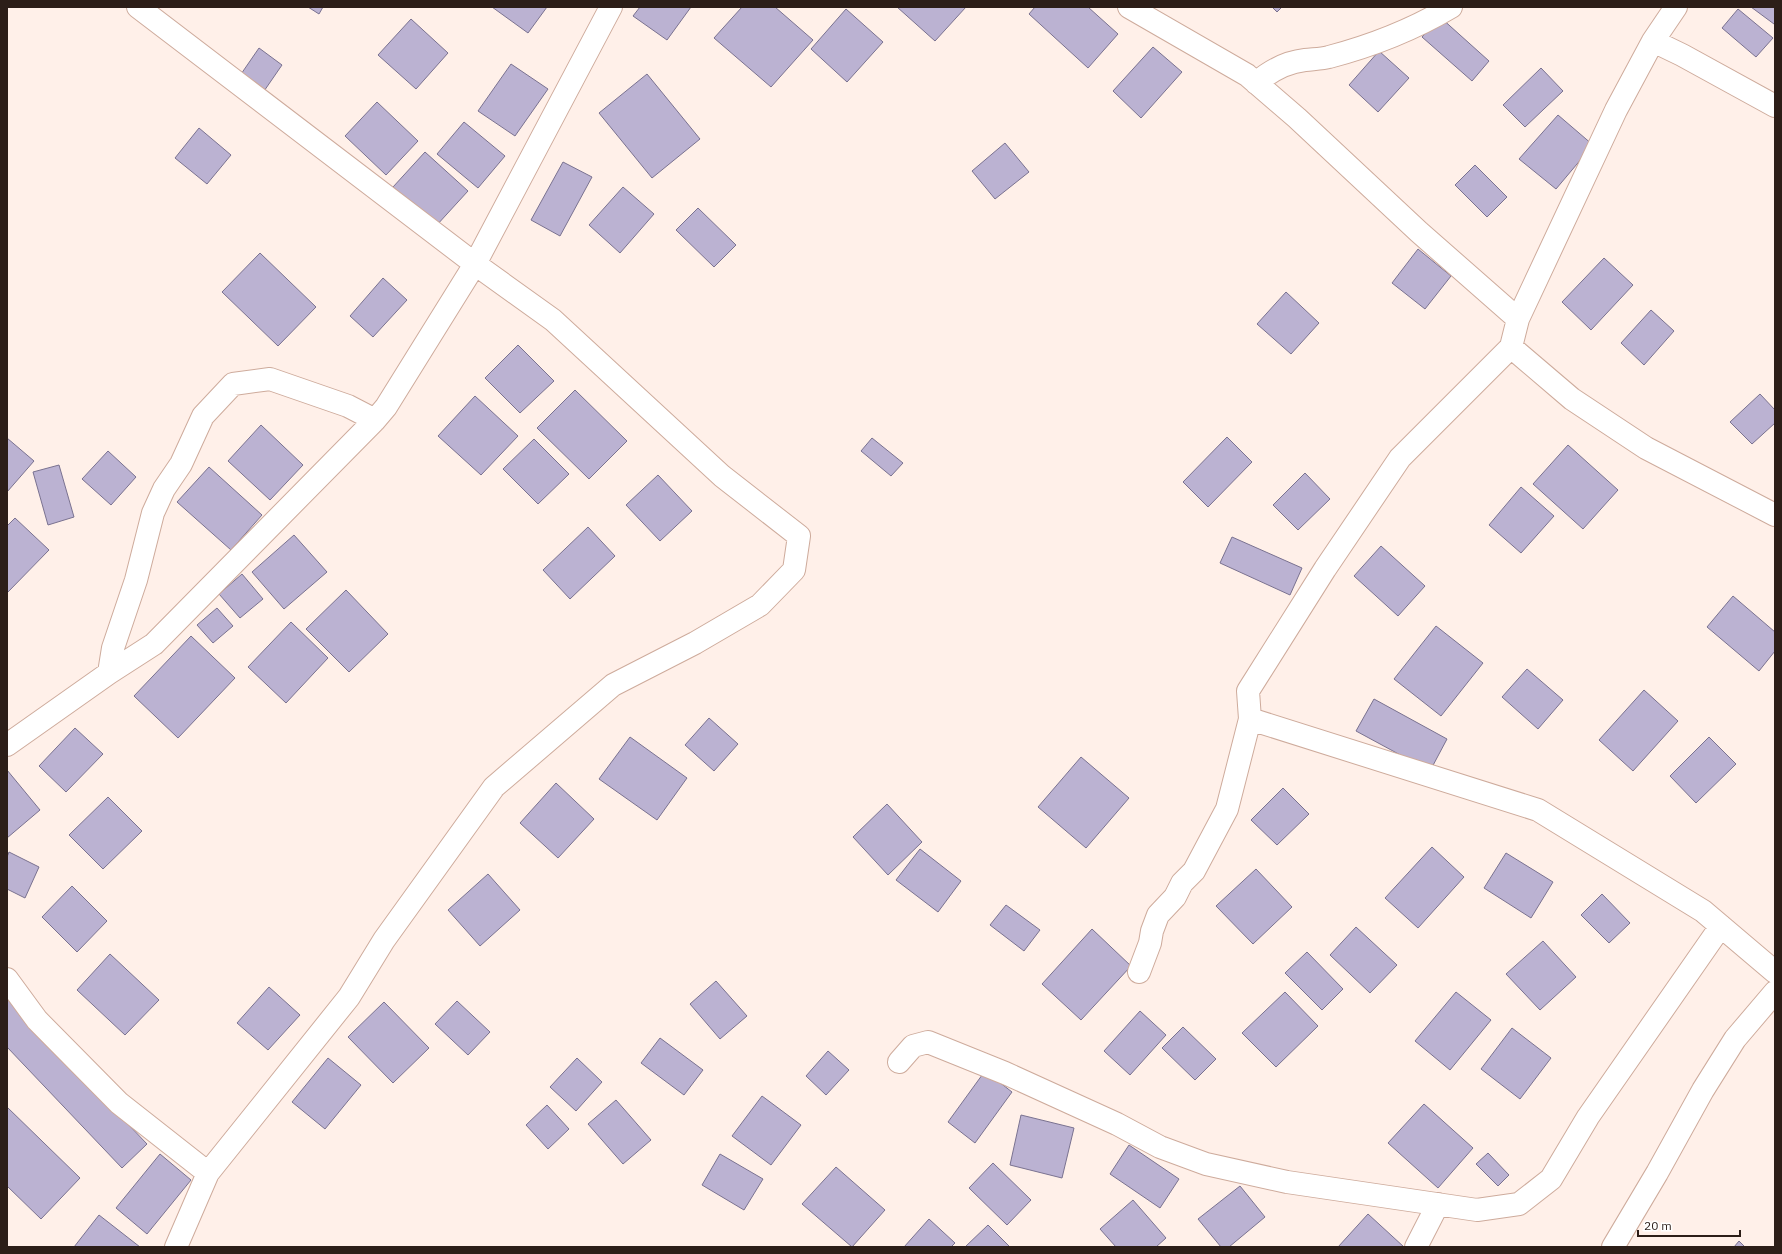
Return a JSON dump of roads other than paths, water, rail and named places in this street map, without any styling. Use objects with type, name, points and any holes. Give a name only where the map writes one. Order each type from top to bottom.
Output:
[{"type":"street","points":[[138,7],[475,264],[553,320],[722,476],[799,536],[794,570],[760,605],[695,643],[613,685],[494,787],[384,940],[350,996],[208,1173],[176,1247]]},
{"type":"street","points":[[7,745],[109,673],[154,644],[375,420],[386,407],[475,264],[611,7]]},
{"type":"street","points":[[1129,7],[1248,75],[1297,118],[1419,232],[1518,319]]},
{"type":"street","points":[[1256,83],[1272,71],[1284,66],[1303,60],[1328,58],[1353,50],[1407,29],[1450,7]]},
{"type":"street","points":[[1140,972],[1158,916],[1175,897],[1182,882],[1194,871],[1227,809],[1250,719],[1248,691],[1324,569],[1400,458],[1510,347],[1518,319],[1616,110],[1653,41],[1676,7]]},
{"type":"street","points":[[1653,41],[1689,58],[1775,106]]},
{"type":"street","points":[[1510,347],[1572,399],[1646,448],[1775,515]]},
{"type":"street","points":[[109,673],[113,648],[136,580],[153,513],[164,489],[181,464],[203,416],[233,384],[270,379],[348,406],[375,420]]},
{"type":"street","points":[[1250,719],[1538,810],[1703,910],[1775,972]]},
{"type":"street","points":[[899,1062],[913,1046],[928,1042],[1005,1073],[1117,1124],[1160,1147],[1206,1164],[1287,1182],[1477,1210],[1518,1204],[1551,1179],[1588,1117],[1721,926]]},
{"type":"street","points":[[7,979],[37,1020],[119,1103],[208,1173]]},
{"type":"street","points":[[1613,1247],[1657,1173],[1703,1090],[1735,1039],[1775,992]]},
{"type":"street","points":[[1416,1247],[1438,1204]]}]
